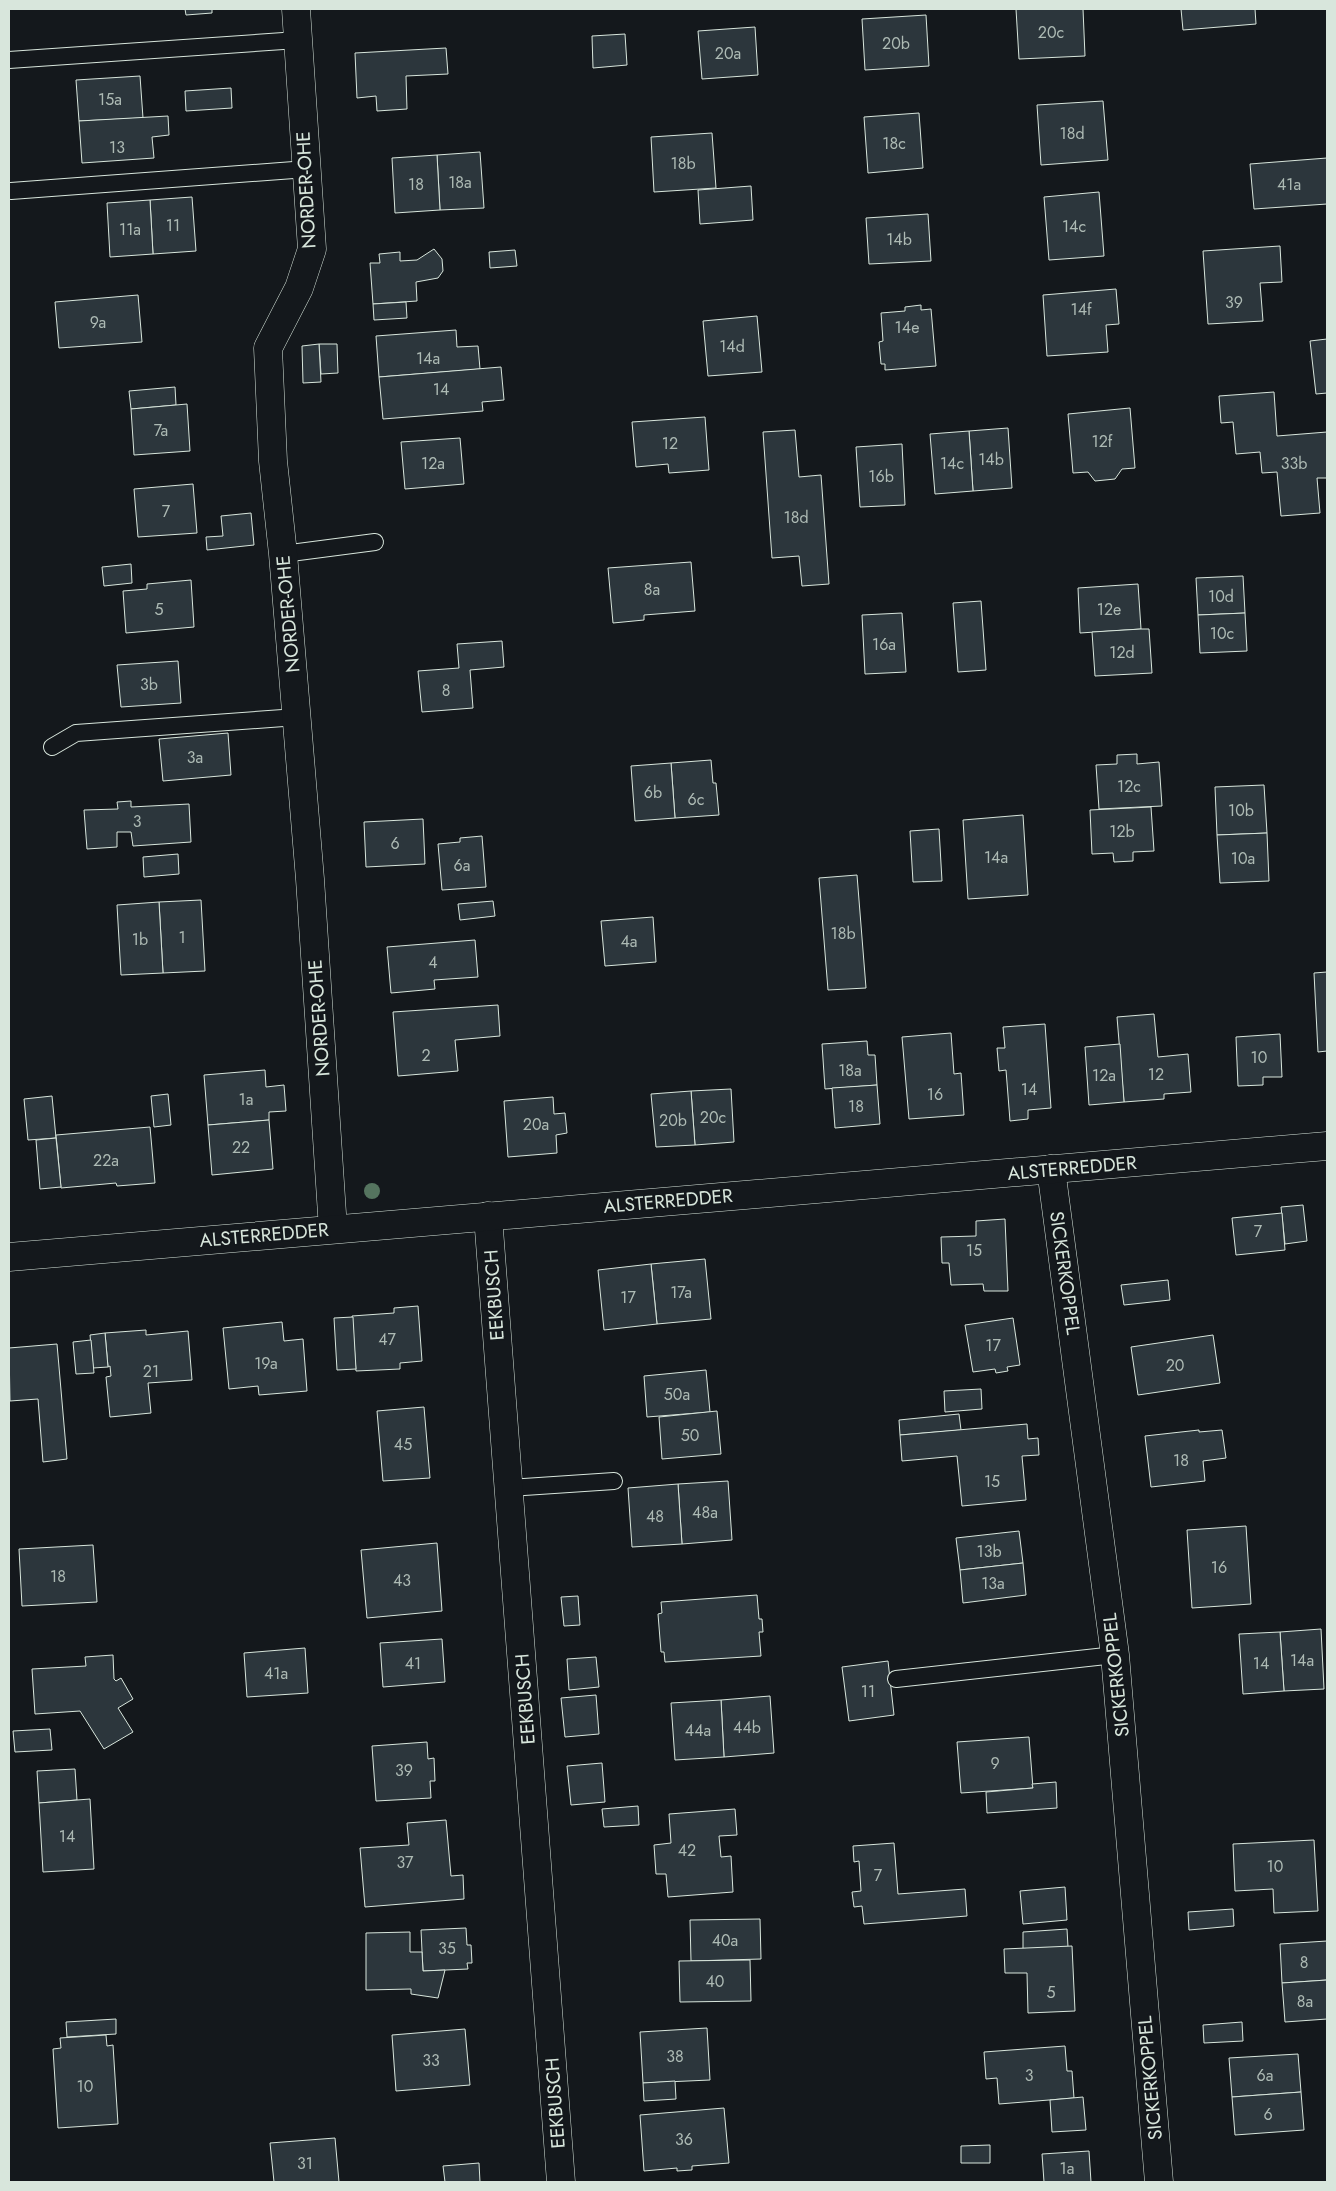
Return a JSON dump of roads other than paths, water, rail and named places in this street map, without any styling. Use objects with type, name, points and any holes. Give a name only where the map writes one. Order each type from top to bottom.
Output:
[{"type":"street","name":"NORDER-OHE","points":[[296,9],[312,249],[299,288],[268,348],[273,461],[283,554],[310,879],[333,1229]]},
{"type":"street","name":"ALSTERREDDER","points":[[9,1257],[1327,1146]]},
{"type":"street","name":"SICKERKOPPEL","points":[[1051,1169],[1115,1655],[1159,2182]]},
{"type":"street","name":"EEKBUSCH","points":[[488,1216],[561,2182]]},
{"type":"lane","points":[[9,60],[298,40]]},
{"type":"lane","points":[[10,191],[307,169]]},
{"type":"lane","points":[[283,554],[375,542]]},
{"type":"lane","points":[[52,747],[76,733],[297,717]]},
{"type":"lane","points":[[509,1488],[614,1481]]},
{"type":"lane","points":[[896,1679],[1115,1655]]}]
